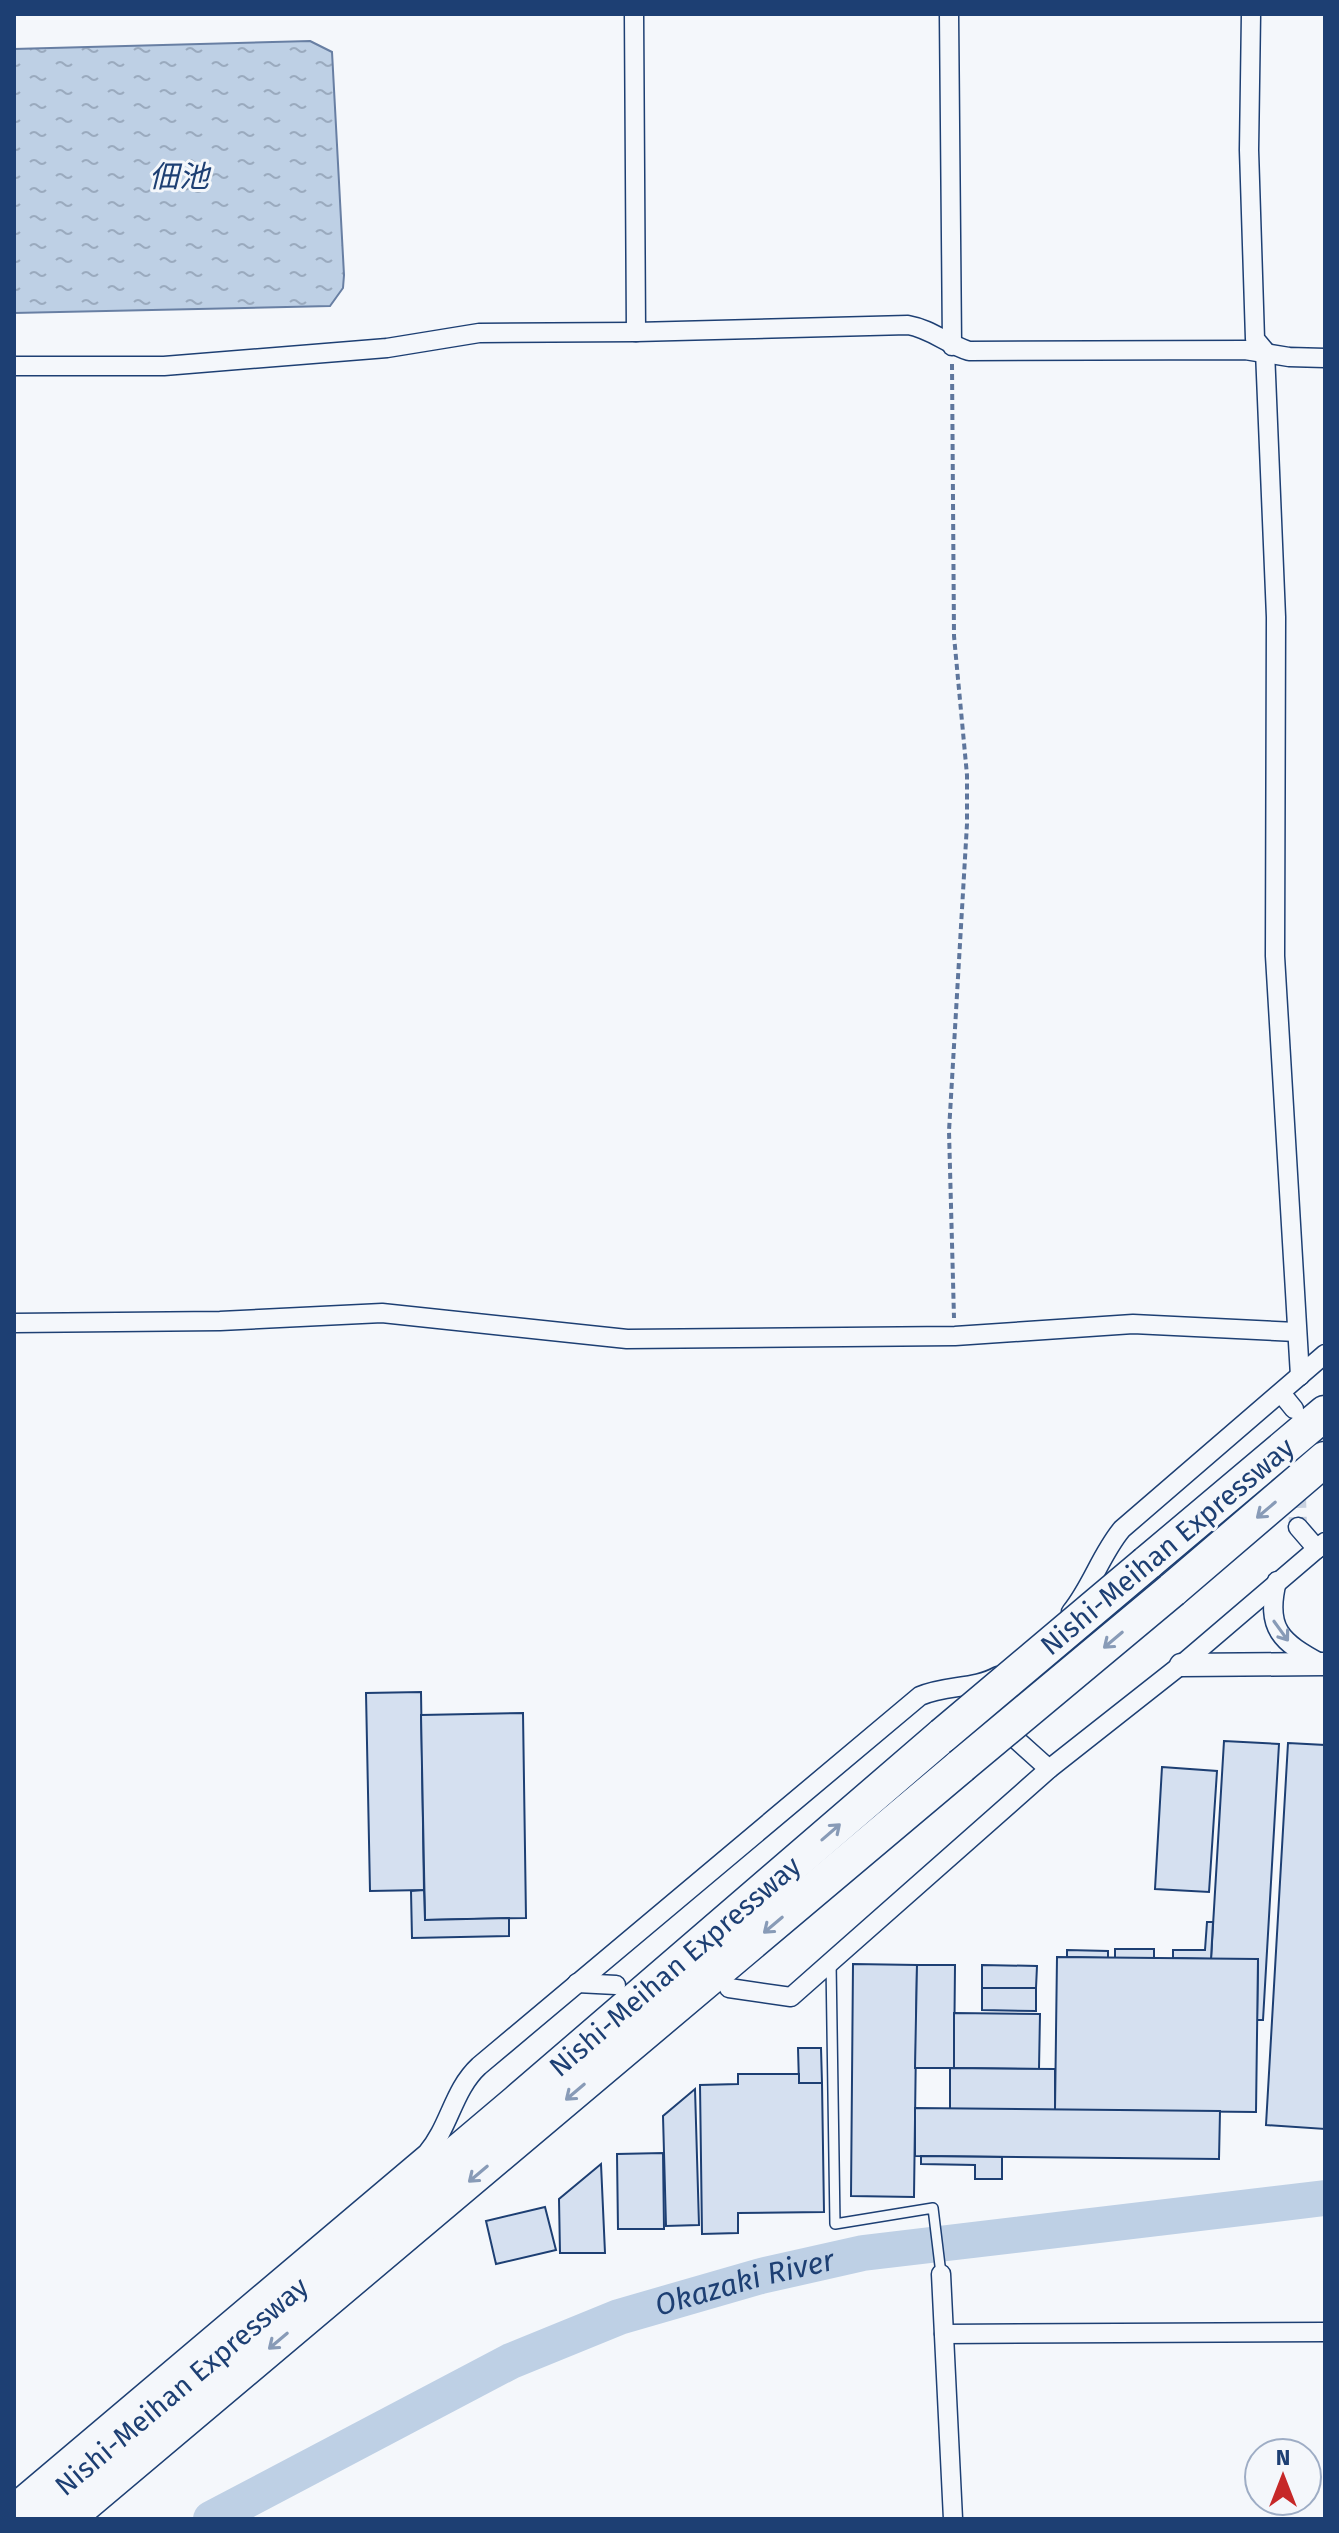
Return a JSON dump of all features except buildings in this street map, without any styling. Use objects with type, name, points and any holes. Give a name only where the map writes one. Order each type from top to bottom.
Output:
[{"type":"highway","name":"Nishi-Meihan Expressway","points":[[67,2519],[528,2113],[943,1735],[1147,1563],[1309,1411]]},
{"type":"highway","name":"Nishi-Meihan Expressway","points":[[24,2519],[961,1766],[1325,1459]]},
{"type":"street","points":[[634,14],[636,332]]},
{"type":"street","points":[[949,14],[952,346]]},
{"type":"street","points":[[1251,14],[1249,150],[1255,339],[1265,351],[1276,617],[1275,956],[1300,1376]]},
{"type":"street","points":[[14,366],[164,366],[387,348],[479,333],[908,325],[924,328],[952,346],[969,351],[1265,351],[1289,357],[1325,358]]},
{"type":"street","points":[[14,1323],[220,1321],[382,1313],[627,1339],[955,1336],[1133,1324],[1296,1332]]},
{"type":"street","points":[[14,2502],[427,2153],[438,2140],[466,2078],[577,1983],[920,1696],[938,1689],[990,1681],[1004,1672],[1061,1621],[1084,1595],[1105,1553],[1122,1529],[1325,1354]]},
{"type":"street","points":[[1281,1393],[1309,1411]]},
{"type":"street","points":[[729,1988],[791,1997],[1049,1769],[1181,1665],[1321,1546],[1298,1527]]},
{"type":"street","points":[[1277,1581],[1271,1605],[1276,1627],[1294,1646],[1323,1664]]},
{"type":"street","points":[[1181,1665],[1323,1664]]},
{"type":"street","points":[[957,1686],[1049,1769]]},
{"type":"street","points":[[577,1983],[616,1985]]},
{"type":"street","points":[[941,2274],[953,2519]]},
{"type":"street","points":[[944,2334],[1325,2332]]},
{"type":"lane","points":[[831,1959],[835,2224],[933,2208],[941,2274]]},
{"type":"path","points":[[952,346],[954,636],[967,799],[967,849],[949,1131],[955,1336]]},
{"type":"water","name":"佃池","points":[[310,41],[332,52],[344,275],[343,288],[330,306],[14,313],[14,49]]},
{"type":"waterway","name":"Okazaki River","points":[[211,2519],[511,2361],[619,2317],[761,2276],[863,2253],[1325,2198]]},
{"type":"tunnel","points":[[1295,1436],[1298,1527]]}]
